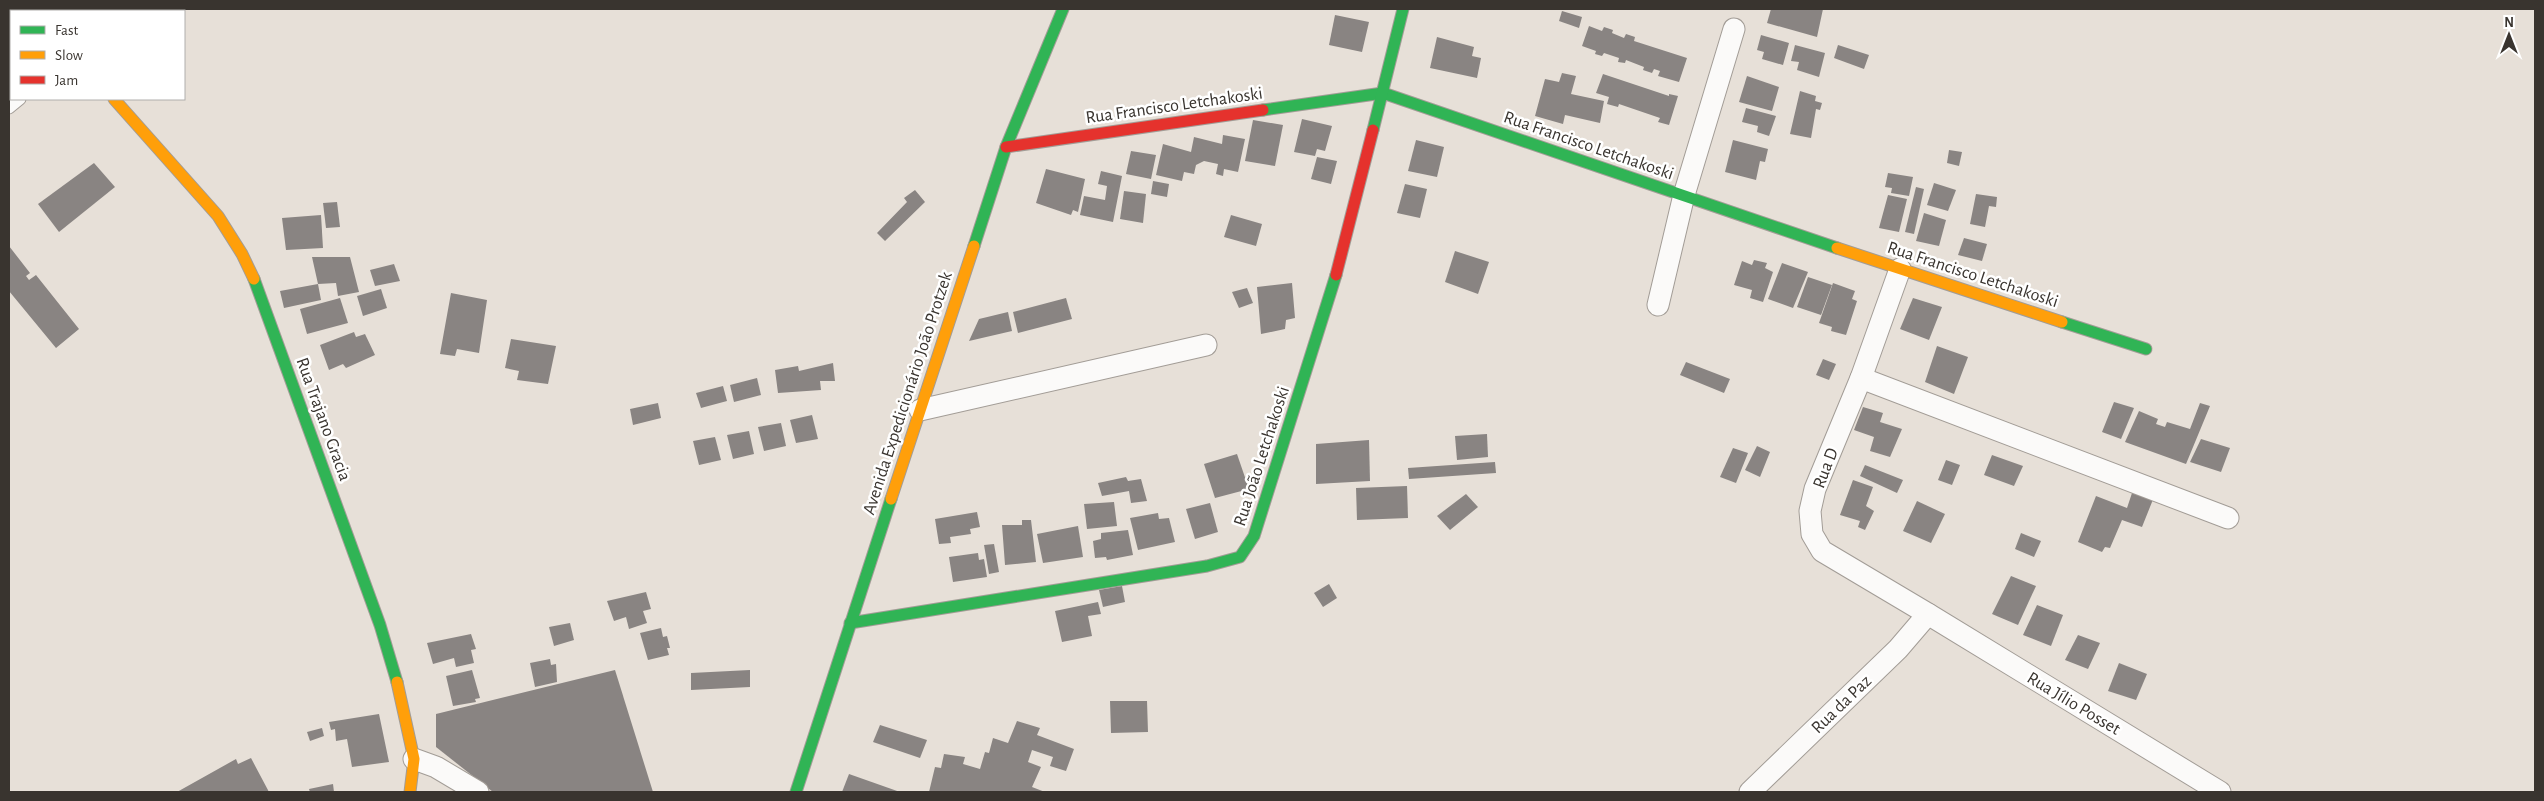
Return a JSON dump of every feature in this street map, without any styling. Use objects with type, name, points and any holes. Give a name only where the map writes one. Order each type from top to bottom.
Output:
[{"type":"main road","name":"Avenida Expedicionário João Protzek","points":[[796,792],[1006,147],[1063,9]]},
{"type":"main road","name":"Rua João Letchakoski","points":[[850,623],[1207,566],[1240,557],[1254,536],[1342,259],[1404,9]]},
{"type":"main road","name":"Rua Francisco Letchakoski","points":[[1006,147],[1383,93],[1900,269],[2146,349]]},
{"type":"main road","name":"Rua Trajano Gracia","points":[[115,100],[218,216],[242,254],[259,290],[380,625],[394,670],[414,759],[410,792]]},
{"type":"street","points":[[1658,305],[1684,196],[1734,28]]},
{"type":"street","name":"Rua D","points":[[1900,269],[1861,378],[1815,489],[1810,512],[1812,534],[1822,551],[1928,614]]},
{"type":"street","points":[[920,410],[1206,345]]},
{"type":"street","points":[[1861,378],[2228,518]]},
{"type":"street","name":"Rua da Paz","points":[[1750,792],[1898,649],[1928,614]]},
{"type":"street","name":"Rua Jílio Posset","points":[[1928,614],[2220,792]]},
{"type":"street","points":[[414,759],[436,767],[478,792]]},
{"type":"lane","points":[[9,108],[19,100]]},
{"type":"building","points":[[86,9],[142,9],[140,10]]},
{"type":"building","points":[[1771,9],[1823,9],[1817,37],[1767,23]]},
{"type":"building","points":[[1562,11],[1582,17],[1579,28],[1559,21]]},
{"type":"building","points":[[1335,15],[1369,22],[1362,52],[1329,45]]},
{"type":"building","points":[[1589,26],[1602,31],[1604,27],[1613,30],[1612,33],[1624,38],[1626,34],[1635,37],[1634,41],[1687,58],[1679,82],[1658,76],[1660,71],[1654,69],[1652,73],[1643,70],[1644,67],[1626,60],[1625,63],[1618,62],[1619,58],[1604,53],[1602,56],[1595,54],[1596,51],[1582,46]]},
{"type":"building","points":[[1761,35],[1789,43],[1783,65],[1762,59],[1764,52],[1757,50]]},
{"type":"building","points":[[1437,37],[1474,47],[1472,56],[1481,58],[1477,78],[1430,68]]},
{"type":"building","points":[[1795,45],[1825,53],[1819,77],[1797,70],[1799,62],[1791,61]]},
{"type":"building","points":[[1838,45],[1869,55],[1864,69],[1834,58]]},
{"type":"building","points":[[1562,73],[1576,76],[1571,94],[1604,101],[1600,123],[1565,115],[1563,124],[1535,116],[1545,79],[1559,82]]},
{"type":"building","points":[[1603,74],[1669,96],[1669,94],[1678,96],[1669,125],[1658,122],[1660,118],[1619,104],[1618,107],[1607,104],[1609,97],[1596,93]]},
{"type":"building","points":[[1747,76],[1779,87],[1772,111],[1739,102]]},
{"type":"building","points":[[1800,91],[1816,96],[1815,101],[1822,103],[1820,110],[1816,109],[1811,138],[1790,134]]},
{"type":"building","points":[[1746,108],[1776,116],[1769,136],[1757,132],[1758,126],[1742,122]]},
{"type":"building","points":[[1302,119],[1332,126],[1325,151],[1317,149],[1315,156],[1294,152]]},
{"type":"building","points":[[1253,120],[1283,125],[1275,166],[1245,161]]},
{"type":"building","points":[[1223,135],[1245,139],[1238,172],[1224,169],[1223,176],[1216,174],[1218,164],[1204,161],[1196,165],[1194,174],[1184,172],[1182,181],[1156,175],[1163,144],[1191,152],[1194,137],[1222,144]]},
{"type":"building","points":[[1416,140],[1444,147],[1437,177],[1408,171]]},
{"type":"building","points":[[1733,140],[1768,149],[1765,162],[1760,161],[1756,180],[1725,172]]},
{"type":"building","points":[[1949,150],[1962,152],[1959,166],[1947,163]]},
{"type":"building","points":[[1131,151],[1156,155],[1151,179],[1126,174]]},
{"type":"building","points":[[1317,157],[1337,161],[1331,184],[1311,179]]},
{"type":"building","points":[[94,163],[115,187],[59,232],[38,204]]},
{"type":"building","points":[[1046,169],[1085,179],[1078,212],[1073,210],[1071,215],[1036,203]]},
{"type":"building","points":[[1101,171],[1122,176],[1113,222],[1080,215],[1084,196],[1105,200],[1107,186],[1098,184]]},
{"type":"building","points":[[1888,173],[1913,177],[1909,196],[1891,193],[1892,188],[1885,187]]},
{"type":"building","points":[[1153,181],[1169,184],[1167,197],[1151,194]]},
{"type":"building","points":[[1934,183],[1956,190],[1948,211],[1927,205]]},
{"type":"building","points":[[1405,184],[1427,189],[1420,218],[1397,213]]},
{"type":"building","points":[[1916,187],[1924,189],[1914,234],[1905,232]]},
{"type":"building","points":[[915,190],[925,202],[885,241],[877,233],[907,202],[904,198]]},
{"type":"building","points":[[1124,191],[1146,194],[1143,223],[1120,219]]},
{"type":"building","points":[[1976,194],[1997,197],[1996,207],[1989,206],[1985,227],[1970,224]]},
{"type":"building","points":[[1888,195],[1907,199],[1899,232],[1879,228]]},
{"type":"building","points":[[337,202],[340,227],[326,228],[323,203]]},
{"type":"building","points":[[1924,213],[1946,220],[1939,246],[1916,241]]},
{"type":"building","points":[[321,215],[323,248],[286,250],[282,218]]},
{"type":"building","points":[[1231,215],[1262,224],[1256,246],[1224,237]]},
{"type":"building","points":[[1964,238],[1987,244],[1982,261],[1958,255]]},
{"type":"building","points":[[9,246],[30,273],[26,276],[29,280],[36,275],[79,329],[56,348],[9,291]]},
{"type":"building","points":[[1455,251],[1489,262],[1478,294],[1445,282]]},
{"type":"building","points":[[312,257],[350,257],[359,292],[338,296],[336,283],[318,284]]},
{"type":"building","points":[[1754,260],[1767,263],[1765,268],[1773,272],[1763,302],[1750,298],[1752,290],[1734,285],[1742,261],[1752,265]]},
{"type":"building","points":[[1782,263],[1808,272],[1793,308],[1768,299]]},
{"type":"building","points":[[394,264],[400,281],[375,286],[370,270]]},
{"type":"building","points":[[1808,277],[1832,285],[1821,315],[1797,307]]},
{"type":"building","points":[[1292,283],[1295,318],[1286,320],[1285,329],[1261,334],[1257,287]]},
{"type":"building","points":[[1833,283],[1855,291],[1852,299],[1857,301],[1846,335],[1831,331],[1832,327],[1819,323]]},
{"type":"building","points":[[318,284],[321,300],[284,308],[280,291]]},
{"type":"building","points":[[1247,288],[1253,303],[1239,308],[1232,292]]},
{"type":"building","points":[[381,289],[387,308],[363,316],[357,296]]},
{"type":"building","points":[[451,293],[487,300],[479,353],[457,349],[455,356],[440,354]]},
{"type":"building","points":[[340,298],[348,323],[307,334],[300,309]]},
{"type":"building","points":[[1066,298],[1072,319],[1018,333],[1013,312]]},
{"type":"building","points":[[1913,298],[1942,307],[1929,340],[1900,329]]},
{"type":"building","points":[[1008,312],[1012,331],[969,341],[979,319]]},
{"type":"building","points":[[354,332],[356,337],[365,334],[375,355],[346,368],[343,364],[329,370],[320,345]]},
{"type":"building","points":[[511,339],[556,346],[548,384],[517,380],[519,371],[505,368]]},
{"type":"building","points":[[1937,346],[1968,357],[1954,394],[1925,382]]},
{"type":"building","points":[[1823,359],[1836,364],[1829,380],[1816,375]]},
{"type":"building","points":[[1686,362],[1730,379],[1724,393],[1680,375]]},
{"type":"building","points":[[833,363],[835,381],[820,381],[821,390],[778,393],[775,370],[798,366],[799,371]]},
{"type":"building","points":[[757,378],[761,395],[734,402],[730,385]]},
{"type":"building","points":[[723,386],[727,401],[701,408],[696,393]]},
{"type":"building","points":[[2114,402],[2134,408],[2121,439],[2102,432]]},
{"type":"building","points":[[658,403],[661,418],[633,425],[630,409]]},
{"type":"building","points":[[2200,403],[2210,406],[2186,464],[2125,442],[2139,411],[2158,419],[2156,424],[2165,427],[2167,422],[2190,429]]},
{"type":"building","points":[[1863,407],[1883,413],[1880,422],[1902,429],[1890,457],[1870,451],[1874,437],[1854,430]]},
{"type":"building","points":[[812,415],[818,439],[796,443],[790,420]]},
{"type":"building","points":[[781,423],[786,446],[764,451],[758,427]]},
{"type":"building","points":[[749,431],[754,454],[733,459],[727,435]]},
{"type":"building","points":[[1487,434],[1488,457],[1457,460],[1455,436]]},
{"type":"building","points":[[715,437],[721,460],[699,465],[693,441]]},
{"type":"building","points":[[2201,439],[2230,448],[2221,472],[2190,462]]},
{"type":"building","points":[[1369,440],[1370,481],[1316,484],[1316,444]]},
{"type":"building","points":[[1757,446],[1770,452],[1760,477],[1745,470]]},
{"type":"building","points":[[1733,448],[1748,453],[1736,483],[1720,477]]},
{"type":"building","points":[[1237,454],[1249,489],[1215,498],[1204,464]]},
{"type":"building","points":[[1992,455],[2023,466],[2014,486],[1984,475]]},
{"type":"building","points":[[1946,460],[1960,465],[1952,485],[1938,480]]},
{"type":"building","points":[[1495,462],[1496,473],[1409,479],[1408,468]]},
{"type":"building","points":[[1865,465],[1903,480],[1897,493],[1860,476]]},
{"type":"building","points":[[1126,477],[1128,481],[1141,479],[1147,501],[1131,503],[1129,491],[1102,496],[1098,483]]},
{"type":"building","points":[[1853,480],[1873,487],[1866,506],[1874,511],[1865,530],[1858,527],[1860,521],[1840,515]]},
{"type":"building","points":[[1407,486],[1408,518],[1357,520],[1356,488]]},
{"type":"building","points":[[2133,490],[2154,497],[2142,527],[2122,520],[2110,548],[2105,547],[2102,552],[2078,542],[2096,496],[2127,508]]},
{"type":"building","points":[[1466,494],[1478,507],[1450,530],[1437,516]]},
{"type":"building","points":[[1917,501],[1945,514],[1931,543],[1903,531]]},
{"type":"building","points":[[1114,502],[1117,526],[1087,529],[1084,504]]},
{"type":"building","points":[[1210,503],[1218,532],[1195,539],[1186,509]]},
{"type":"building","points":[[977,512],[980,527],[970,529],[971,534],[950,537],[951,543],[939,544],[935,519]]},
{"type":"building","points":[[1158,513],[1159,519],[1169,518],[1175,542],[1138,550],[1130,518]]},
{"type":"building","points":[[1022,520],[1031,520],[1036,562],[1005,565],[1002,525],[1022,525]]},
{"type":"building","points":[[1078,526],[1083,557],[1043,563],[1037,534]]},
{"type":"building","points":[[1128,530],[1133,555],[1107,560],[1106,557],[1095,558],[1093,541],[1101,539],[1101,533]]},
{"type":"building","points":[[2021,533],[2041,541],[2034,557],[2015,549]]},
{"type":"building","points":[[994,544],[999,572],[989,574],[984,545]]},
{"type":"building","points":[[978,553],[979,560],[984,559],[987,577],[953,582],[949,557]]},
{"type":"building","points":[[2011,576],[2036,586],[2018,625],[1992,614]]},
{"type":"building","points":[[1329,584],[1337,598],[1323,607],[1314,593]]},
{"type":"building","points":[[1122,586],[1125,602],[1103,607],[1099,590]]},
{"type":"building","points":[[646,592],[651,609],[643,611],[647,623],[629,629],[626,617],[614,621],[607,601]]},
{"type":"building","points":[[1098,602],[1101,614],[1088,616],[1092,636],[1062,642],[1055,611]]},
{"type":"building","points":[[2037,605],[2063,615],[2051,646],[2023,635]]},
{"type":"building","points":[[570,623],[574,640],[554,646],[549,627]]},
{"type":"building","points":[[661,628],[663,637],[667,636],[670,648],[667,648],[669,655],[648,660],[640,633]]},
{"type":"building","points":[[471,634],[476,649],[471,650],[474,663],[456,667],[454,658],[433,664],[427,643]]},
{"type":"building","points":[[2078,635],[2100,643],[2088,669],[2065,660]]},
{"type":"building","points":[[550,659],[551,665],[556,664],[557,682],[535,687],[530,663]]},
{"type":"building","points":[[2119,663],[2147,674],[2136,700],[2108,691]]},
{"type":"building","points":[[472,670],[480,698],[475,699],[476,702],[453,706],[446,676]]},
{"type":"building","points":[[615,670],[653,792],[493,792],[436,747],[436,714]]},
{"type":"building","points":[[750,670],[750,687],[691,690],[691,673]]},
{"type":"building","points":[[1110,701],[1147,701],[1148,732],[1111,733]]},
{"type":"building","points":[[379,714],[389,762],[352,767],[347,739],[336,741],[335,729],[331,730],[329,722]]},
{"type":"building","points":[[1017,721],[1040,728],[1037,735],[1074,749],[1066,771],[1050,766],[1053,757],[1032,750],[1028,762],[1041,767],[1032,787],[1045,792],[929,792],[935,767],[941,768],[944,754],[965,757],[963,764],[980,769],[985,752],[989,753],[993,738],[1008,743]]},
{"type":"building","points":[[880,725],[927,740],[920,758],[873,742]]},
{"type":"building","points":[[322,728],[324,736],[310,741],[307,732]]},
{"type":"building","points":[[251,758],[269,792],[177,792],[236,759],[238,764]]},
{"type":"building","points":[[849,774],[900,792],[842,792]]},
{"type":"building","points":[[333,784],[334,792],[310,792],[309,789]]},
{"type":"traffic: fast","points":[[974,246],[1006,147],[1063,9]]},
{"type":"traffic: fast","points":[[1373,130],[1403,9]]},
{"type":"traffic: fast","points":[[1263,110],[1383,93],[1837,248]]},
{"type":"traffic: fast","points":[[850,623],[1207,566],[1240,557],[1254,536],[1336,275]]},
{"type":"traffic: fast","points":[[254,279],[380,625],[397,682]]},
{"type":"traffic: fast","points":[[2062,322],[2146,349]]},
{"type":"traffic: fast","points":[[796,792],[891,499]]},
{"type":"traffic: slow","points":[[115,100],[218,216],[242,254],[254,279]]},
{"type":"traffic: slow","points":[[891,499],[974,246]]},
{"type":"traffic: slow","points":[[1837,248],[2062,322]]},
{"type":"traffic: slow","points":[[397,682],[414,759],[410,792]]},
{"type":"traffic: jam","points":[[1006,147],[1263,110]]},
{"type":"traffic: jam","points":[[1336,275],[1373,130]]}]
